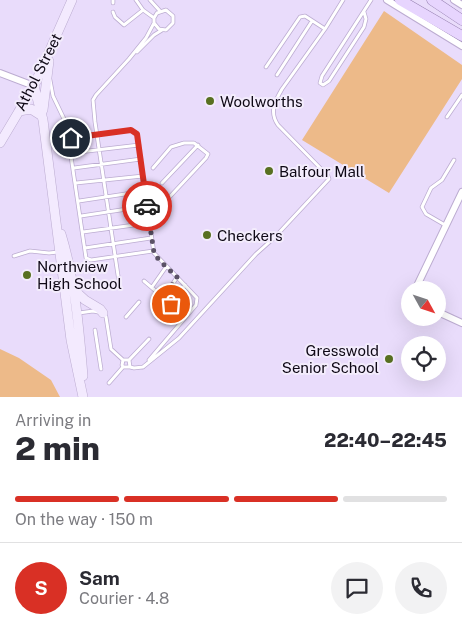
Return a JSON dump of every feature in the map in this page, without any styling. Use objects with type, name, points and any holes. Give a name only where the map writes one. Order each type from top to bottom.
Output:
[{"type":"main road","name":"Athol Street","points":[[0,143],[34,86],[72,0]]},
{"type":"main road","points":[[400,0],[462,36]]},
{"type":"main road","points":[[432,0],[462,20]]},
{"type":"main road","points":[[42,118],[44,90],[48,72],[48,56]]},
{"type":"main road","points":[[34,86],[42,118],[59,252],[78,378],[84,397]]},
{"type":"main road","points":[[19,111],[31,110],[42,118]]},
{"type":"main road","points":[[56,219],[66,250],[78,314],[84,397]]},
{"type":"main road","points":[[73,289],[85,300],[100,309],[103,314]]},
{"type":"street","points":[[387,0],[462,46]]},
{"type":"street","points":[[454,0],[462,5]]},
{"type":"street","points":[[0,73],[34,86]]},
{"type":"street","points":[[419,281],[462,192]]},
{"type":"street","points":[[446,316],[462,323]]},
{"type":"lane","points":[[136,0],[143,10],[154,18]]},
{"type":"lane","points":[[119,282],[93,100],[132,56],[154,35],[169,28],[174,20],[169,11],[160,11],[150,0]]},
{"type":"lane","points":[[123,367],[143,367],[179,338],[329,178],[278,125],[274,119],[273,110],[276,99],[282,89],[344,0]]},
{"type":"lane","points":[[364,12],[366,19],[364,26],[329,81],[323,85],[320,83],[322,76],[371,0]]},
{"type":"lane","points":[[113,12],[115,17],[124,25],[143,10]]},
{"type":"lane","points":[[132,56],[160,11]]},
{"type":"lane","points":[[266,67],[300,17],[305,16],[325,29]]},
{"type":"lane","points":[[277,75],[312,21]]},
{"type":"lane","points":[[154,23],[163,30]]},
{"type":"lane","points":[[48,72],[53,96],[71,138],[71,153],[86,258],[91,260],[153,251]]},
{"type":"lane","points":[[447,117],[462,95]]},
{"type":"lane","points":[[71,138],[131,130],[137,134],[153,251],[159,260],[197,298],[196,305],[143,367]]},
{"type":"lane","points":[[83,232],[149,221],[206,158],[207,153],[198,145],[190,142],[173,145],[153,168]]},
{"type":"lane","points":[[71,153],[139,145]]},
{"type":"lane","points":[[162,183],[198,145]]},
{"type":"lane","points":[[74,168],[141,159]]},
{"type":"lane","points":[[446,226],[426,214],[422,207],[431,188],[442,180],[454,160]]},
{"type":"lane","points":[[76,183],[143,176]]},
{"type":"lane","points":[[79,201],[145,191]]},
{"type":"lane","points":[[81,216],[147,206]]},
{"type":"lane","points":[[85,248],[151,238]]},
{"type":"lane","points":[[14,256],[30,250],[49,253],[59,252]]},
{"type":"lane","points":[[152,287],[166,267]]},
{"type":"lane","points":[[164,298],[177,277]]},
{"type":"lane","points":[[144,280],[179,309],[183,304]]},
{"type":"lane","points":[[171,304],[185,285]]},
{"type":"lane","points":[[126,317],[139,302]]},
{"type":"lane","points":[[68,315],[94,311],[103,314],[106,317],[111,349],[123,360],[129,360],[149,339]]},
{"type":"lane","points":[[95,330],[101,369]]},
{"type":"lane","points":[[109,383],[123,367],[123,360]]},
{"type":"lane","points":[[129,360],[130,366]]},
{"type":"shaded area","points":[[384,11],[462,65],[462,79],[389,193],[302,140]]},
{"type":"shaded area","points":[[0,349],[19,358],[51,380],[60,397],[0,397]]},
{"type":"way so far","points":[[147,206],[153,251],[159,260],[177,277],[164,298],[171,304]]},
{"type":"place","name":"Woolworths","points":[[210,101]]},
{"type":"place","name":"Balfour Mall","points":[[269,171]]},
{"type":"place","name":"Checkers","points":[[207,235]]},
{"type":"place","name":"Northview High School","points":[[27,275]]},
{"type":"place","name":"Gresswold Senior School","points":[[389,359]]},
{"type":"route","points":[[71,138],[131,130],[135,132],[137,134],[147,206]]}]
